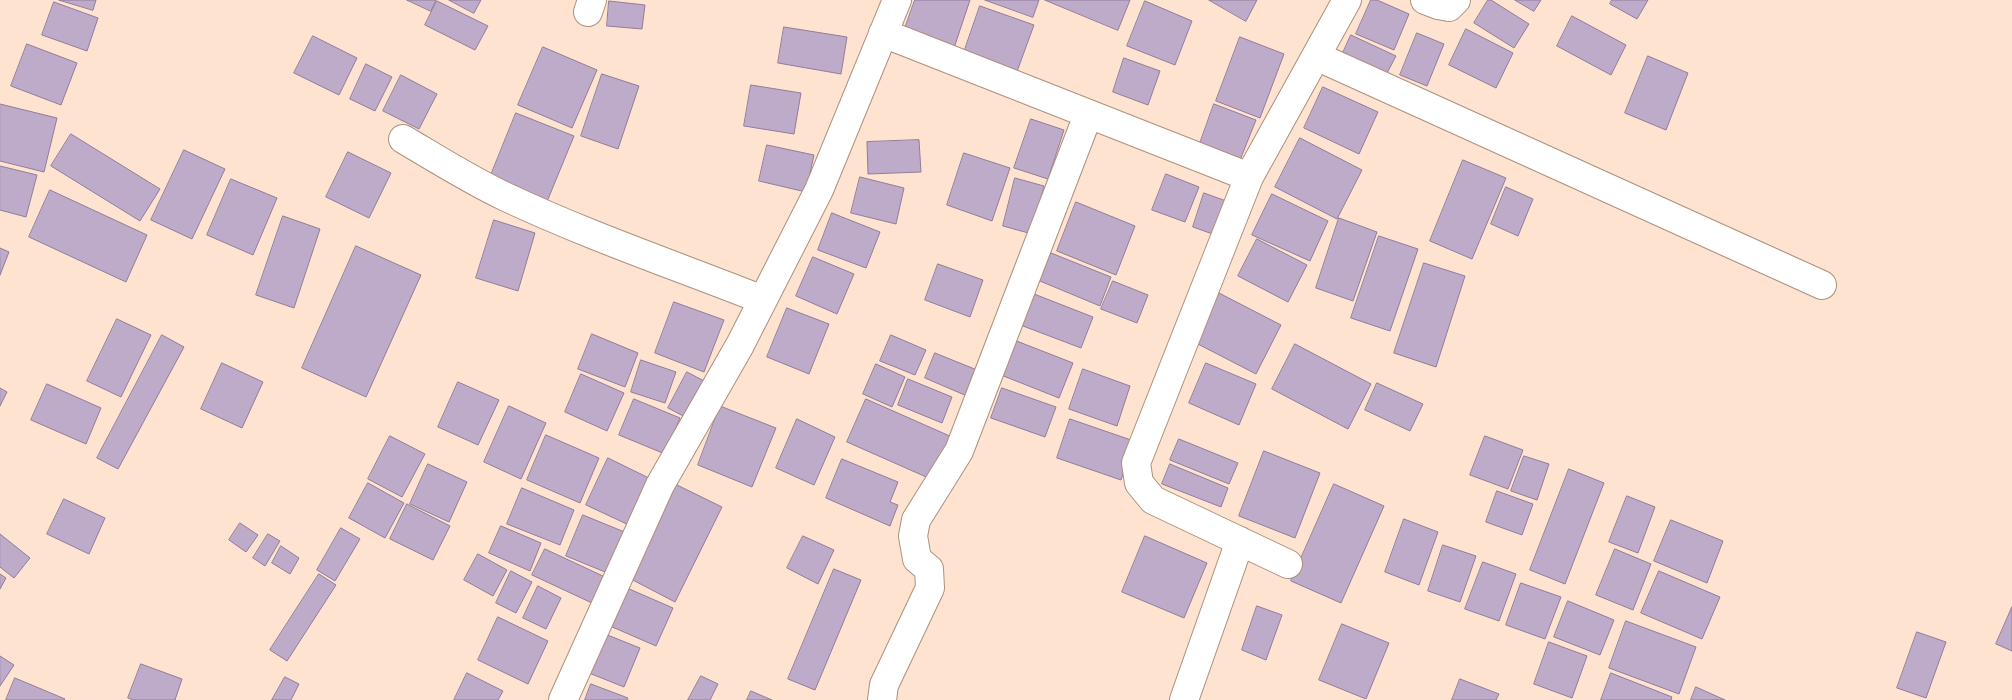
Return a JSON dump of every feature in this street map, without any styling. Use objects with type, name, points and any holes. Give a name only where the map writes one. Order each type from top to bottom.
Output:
[{"type":"street","points":[[563,700],[660,485],[740,345],[819,190],[897,0]]},
{"type":"street","points":[[1288,564],[1153,500],[1139,484],[1136,463],[1249,177],[1347,0]]},
{"type":"street","points":[[1425,0],[1449,7],[1456,0]]},
{"type":"street","points":[[883,33],[1249,177]]},
{"type":"street","points":[[1316,56],[1822,285]]},
{"type":"street","points":[[882,700],[884,685],[930,588],[930,569],[918,559],[913,536],[916,520],[959,451],[1088,115]]},
{"type":"street","points":[[403,139],[506,197],[574,226],[764,300]]},
{"type":"street","points":[[1184,700],[1240,541]]},
{"type":"building","points":[[59,0],[96,0],[93,10]]},
{"type":"building","points":[[407,0],[436,0],[431,11]]},
{"type":"building","points":[[449,0],[481,0],[474,13]]},
{"type":"building","points":[[915,0],[970,0],[954,48],[904,31]]},
{"type":"building","points":[[985,0],[1039,0],[1033,17]]},
{"type":"building","points":[[1045,0],[1130,0],[1118,30]]},
{"type":"building","points":[[1209,0],[1257,0],[1246,21]]},
{"type":"building","points":[[1371,0],[1377,0],[1409,14],[1394,50],[1356,34]]},
{"type":"building","points":[[1488,0],[1491,0],[1529,24],[1514,48],[1474,23]]},
{"type":"building","points":[[1515,0],[1541,0],[1534,11]]},
{"type":"building","points":[[1612,0],[1648,0],[1637,19],[1610,4]]},
{"type":"building","points":[[437,1],[488,26],[475,50],[425,25]]},
{"type":"building","points":[[609,1],[645,5],[642,29],[607,26]]},
{"type":"building","points":[[1145,1],[1192,21],[1175,65],[1127,46]]},
{"type":"building","points":[[54,2],[98,18],[87,51],[42,35]]},
{"type":"building","points":[[980,6],[1034,25],[1015,77],[962,58]]},
{"type":"building","points":[[1572,16],[1626,45],[1611,75],[1557,46]]},
{"type":"building","points":[[784,27],[847,37],[841,74],[778,63]]},
{"type":"building","points":[[1466,29],[1513,53],[1496,88],[1449,65]]},
{"type":"building","points":[[1417,33],[1444,44],[1427,86],[1400,75]]},
{"type":"building","points":[[1351,35],[1396,56],[1386,75],[1342,55]]},
{"type":"building","points":[[313,36],[357,58],[339,95],[294,73]]},
{"type":"building","points":[[1240,37],[1284,54],[1260,118],[1216,101]]},
{"type":"building","points":[[27,44],[77,63],[61,105],[11,86]]},
{"type":"building","points":[[543,47],[597,70],[572,128],[518,105]]},
{"type":"building","points":[[1648,56],[1688,73],[1666,130],[1625,113]]},
{"type":"building","points":[[1124,58],[1160,71],[1148,105],[1113,92]]},
{"type":"building","points":[[366,64],[392,77],[375,111],[350,99]]},
{"type":"building","points":[[602,74],[639,86],[618,149],[581,136]]},
{"type":"building","points":[[401,75],[437,94],[419,129],[383,111]]},
{"type":"building","points":[[751,85],[801,93],[794,134],[744,126]]},
{"type":"building","points":[[1323,87],[1378,112],[1359,154],[1304,128]]},
{"type":"building","points":[[0,104],[57,118],[44,172],[0,161]]},
{"type":"building","points":[[1214,104],[1256,120],[1238,165],[1198,149]]},
{"type":"building","points":[[516,113],[574,136],[546,204],[489,180]]},
{"type":"building","points":[[1031,119],[1064,130],[1048,179],[1014,168]]},
{"type":"building","points":[[71,134],[160,189],[140,221],[51,166]]},
{"type":"building","points":[[1300,138],[1362,170],[1337,219],[1275,187]]},
{"type":"building","points":[[919,140],[921,172],[868,174],[867,142]]},
{"type":"building","points":[[767,145],[814,155],[806,192],[759,181]]},
{"type":"building","points":[[184,150],[225,169],[192,239],[151,220]]},
{"type":"building","points":[[348,152],[391,173],[369,218],[326,197]]},
{"type":"building","points":[[964,153],[1010,168],[992,221],[947,205]]},
{"type":"building","points":[[1463,160],[1506,178],[1472,259],[1430,241]]},
{"type":"building","points":[[0,166],[37,175],[26,217],[0,210]]},
{"type":"building","points":[[1166,174],[1199,187],[1185,222],[1152,210]]},
{"type":"building","points":[[860,177],[904,188],[896,224],[851,213]]},
{"type":"building","points":[[1015,178],[1044,186],[1032,234],[1003,226]]},
{"type":"building","points":[[231,179],[277,198],[253,255],[207,235]]},
{"type":"building","points":[[1506,187],[1533,199],[1518,236],[1491,224]]},
{"type":"building","points":[[50,190],[147,235],[126,282],[29,237]]},
{"type":"building","points":[[1204,193],[1229,202],[1218,236],[1193,227]]},
{"type":"building","points":[[1272,194],[1328,221],[1310,261],[1252,235]]},
{"type":"building","points":[[1076,202],[1135,226],[1116,275],[1057,251]]},
{"type":"building","points":[[832,213],[880,232],[866,268],[818,250]]},
{"type":"building","points":[[283,216],[320,229],[294,308],[256,295]]},
{"type":"building","points":[[1339,218],[1377,232],[1353,301],[1316,288]]},
{"type":"building","points":[[494,220],[535,233],[518,291],[476,278]]},
{"type":"building","points":[[1379,236],[1418,249],[1390,331],[1351,318]]},
{"type":"building","points":[[1257,239],[1307,265],[1288,302],[1238,276]]},
{"type":"building","points":[[356,246],[421,275],[366,397],[302,368]]},
{"type":"building","points":[[0,248],[9,252],[0,275]]},
{"type":"building","points":[[1051,253],[1111,277],[1100,306],[1040,281]]},
{"type":"building","points":[[813,257],[854,274],[837,314],[796,296]]},
{"type":"building","points":[[1424,263],[1465,276],[1436,367],[1394,353]]},
{"type":"building","points":[[938,264],[983,280],[970,317],[925,300]]},
{"type":"building","points":[[1113,281],[1148,295],[1137,323],[1101,309]]},
{"type":"building","points":[[1219,293],[1281,325],[1256,374],[1194,342]]},
{"type":"building","points":[[1034,294],[1093,317],[1081,348],[1023,326]]},
{"type":"building","points":[[674,302],[724,320],[704,372],[655,353]]},
{"type":"building","points":[[787,308],[829,324],[809,374],[767,357]]},
{"type":"building","points":[[117,319],[151,335],[121,397],[87,381]]},
{"type":"building","points":[[592,334],[638,353],[625,387],[578,369]]},
{"type":"building","points":[[162,335],[184,347],[118,469],[97,458]]},
{"type":"building","points":[[891,335],[926,350],[915,375],[880,361]]},
{"type":"building","points":[[1014,340],[1073,363],[1059,398],[1001,375]]},
{"type":"building","points":[[1295,344],[1371,384],[1348,429],[1272,389]]},
{"type":"building","points":[[935,353],[977,370],[967,396],[925,378]]},
{"type":"building","points":[[641,360],[676,372],[665,403],[631,392]]},
{"type":"building","points":[[222,363],[263,382],[242,428],[201,409]]},
{"type":"building","points":[[1206,363],[1256,384],[1239,425],[1189,403]]},
{"type":"building","points":[[876,364],[905,377],[892,407],[863,394]]},
{"type":"building","points":[[1083,369],[1130,386],[1117,426],[1069,409]]},
{"type":"building","points":[[687,372],[708,383],[689,419],[668,408]]},
{"type":"building","points":[[581,374],[624,393],[607,431],[565,412]]},
{"type":"building","points":[[908,379],[952,397],[942,423],[898,405]]},
{"type":"building","points":[[458,382],[499,400],[478,445],[438,427]]},
{"type":"building","points":[[1377,383],[1423,404],[1410,431],[1365,410]]},
{"type":"building","points":[[47,384],[101,408],[86,444],[31,420]]},
{"type":"building","points":[[0,388],[7,392],[0,406]]},
{"type":"building","points":[[1002,388],[1056,407],[1045,437],[991,418]]},
{"type":"building","points":[[634,399],[680,418],[665,454],[619,435]]},
{"type":"building","points":[[866,399],[952,437],[933,480],[847,442]]},
{"type":"building","points":[[509,406],[546,423],[521,479],[484,462]]},
{"type":"building","points":[[720,406],[776,428],[752,487],[698,465]]},
{"type":"building","points":[[797,419],[835,437],[814,485],[776,468]]},
{"type":"building","points":[[1070,419],[1134,441],[1121,480],[1057,458]]},
{"type":"building","points":[[546,435],[599,458],[580,503],[527,480]]},
{"type":"building","points":[[390,436],[425,454],[402,497],[368,479]]},
{"type":"building","points":[[1485,436],[1523,450],[1508,489],[1470,475]]},
{"type":"building","points":[[1179,439],[1238,463],[1229,484],[1170,460]]},
{"type":"building","points":[[1264,451],[1320,473],[1295,538],[1239,516]]},
{"type":"building","points":[[1524,456],[1549,464],[1537,500],[1511,491]]},
{"type":"building","points":[[608,458],[653,480],[631,526],[586,505]]},
{"type":"building","points":[[842,459],[898,482],[890,502],[898,505],[890,526],[826,498]]},
{"type":"building","points":[[428,464],[467,482],[449,522],[410,504]]},
{"type":"building","points":[[1170,464],[1228,488],[1221,507],[1162,484]]},
{"type":"building","points":[[1569,469],[1604,483],[1565,584],[1530,570]]},
{"type":"building","points":[[368,483],[404,503],[385,538],[349,518]]},
{"type":"building","points":[[675,484],[722,507],[675,602],[629,578]]},
{"type":"building","points":[[1334,484],[1384,506],[1341,603],[1291,581]]},
{"type":"building","points":[[522,488],[574,510],[560,545],[507,524]]},
{"type":"building","points":[[1497,491],[1533,504],[1522,535],[1486,522]]},
{"type":"building","points":[[1627,496],[1655,507],[1638,553],[1609,542]]},
{"type":"building","points":[[64,499],[105,518],[89,554],[47,534]]},
{"type":"building","points":[[407,504],[450,526],[433,560],[390,539]]},
{"type":"building","points":[[583,515],[627,533],[610,574],[566,556]]},
{"type":"building","points":[[1404,519],[1438,532],[1419,585],[1385,572]]},
{"type":"building","points":[[1671,520],[1723,541],[1707,583],[1654,561]]},
{"type":"building","points":[[240,523],[258,535],[246,552],[229,540]]},
{"type":"building","points":[[501,526],[541,543],[530,571],[489,553]]},
{"type":"building","points":[[341,528],[360,539],[335,581],[317,570]]},
{"type":"building","points":[[0,534],[30,558],[14,578],[0,567]]},
{"type":"building","points":[[268,534],[280,541],[265,566],[253,558]]},
{"type":"building","points":[[803,536],[834,550],[818,584],[787,568]]},
{"type":"building","points":[[1145,536],[1207,563],[1184,618],[1122,592]]},
{"type":"building","points":[[1443,545],[1476,556],[1460,602],[1428,591]]},
{"type":"building","points":[[281,546],[299,558],[290,574],[272,563]]},
{"type":"building","points":[[545,549],[605,577],[592,603],[532,575]]},
{"type":"building","points":[[1615,549],[1651,564],[1633,610],[1596,595]]},
{"type":"building","points":[[478,554],[507,570],[493,596],[464,580]]},
{"type":"building","points":[[1483,562],[1516,574],[1499,621],[1465,609]]},
{"type":"building","points":[[834,569],[861,580],[815,690],[788,679]]},
{"type":"building","points":[[511,571],[532,582],[516,613],[496,603]]},
{"type":"building","points":[[1659,571],[1720,597],[1702,639],[1641,613]]},
{"type":"building","points":[[0,574],[6,578],[0,589]]},
{"type":"building","points":[[319,574],[336,585],[287,661],[270,650]]},
{"type":"building","points":[[1521,583],[1561,597],[1545,639],[1506,625]]},
{"type":"building","points":[[538,586],[561,598],[546,629],[523,618]]},
{"type":"building","points":[[627,588],[673,608],[656,646],[610,626]]},
{"type":"building","points":[[1568,601],[1614,620],[1600,655],[1554,637]]},
{"type":"building","points":[[1257,606],[1282,615],[1266,660],[1242,650]]},
{"type":"building","points":[[2012,607],[2012,651],[1996,644]]},
{"type":"building","points":[[498,617],[548,641],[528,684],[478,660]]},
{"type":"building","points":[[1626,621],[1696,647],[1679,694],[1609,668]]},
{"type":"building","points":[[1342,624],[1389,643],[1366,699],[1319,680]]},
{"type":"building","points":[[600,632],[640,648],[624,687],[584,671]]},
{"type":"building","points":[[1917,632],[1946,642],[1926,698],[1897,688]]},
{"type":"building","points":[[1549,642],[1587,656],[1572,698],[1534,684]]},
{"type":"building","points":[[0,656],[14,665],[0,686]]},
{"type":"building","points":[[141,664],[182,679],[175,700],[133,700],[128,698]]},
{"type":"building","points":[[467,673],[503,691],[498,700],[454,700]]},
{"type":"building","points":[[1611,673],[1672,697],[1671,700],[1601,700]]},
{"type":"building","points":[[701,676],[718,684],[710,700],[688,700]]},
{"type":"building","points":[[285,677],[299,684],[291,700],[272,700]]},
{"type":"building","points":[[15,678],[65,699],[6,700]]},
{"type":"building","points":[[1460,679],[1499,694],[1496,700],[1452,700]]},
{"type":"building","points":[[591,684],[628,698],[627,700],[585,700]]},
{"type":"building","points":[[1696,687],[1725,700],[1691,700]]},
{"type":"building","points":[[751,691],[772,700],[747,700]]}]
